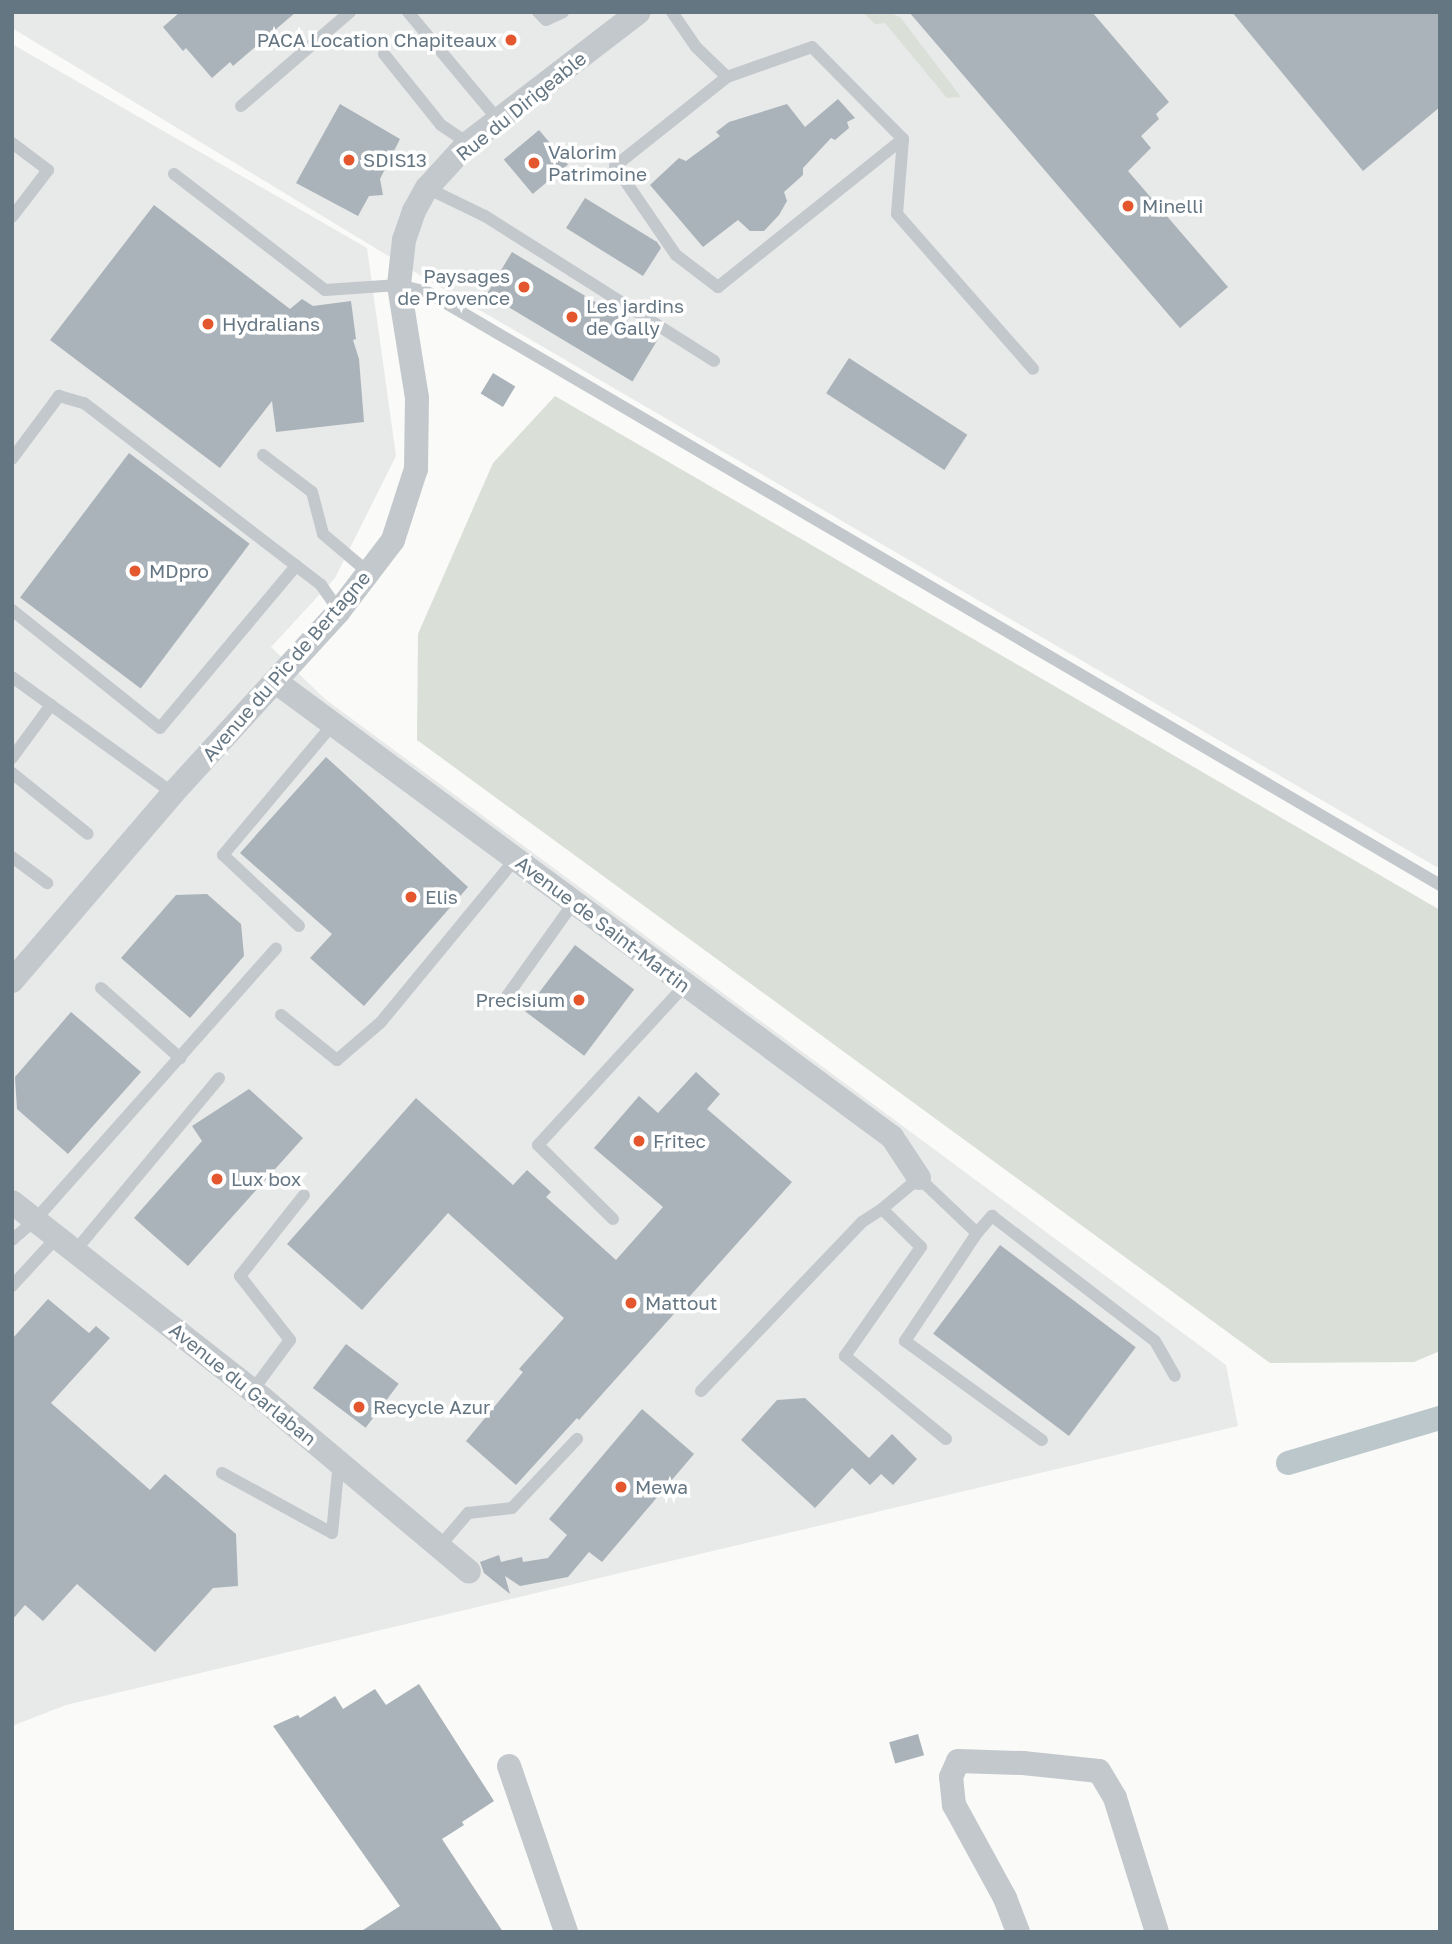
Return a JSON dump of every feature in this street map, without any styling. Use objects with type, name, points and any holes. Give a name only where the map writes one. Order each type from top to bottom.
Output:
[{"type":"street","name":"Rue du Dirigeable","points":[[414,211],[427,188],[468,143],[639,12]]},
{"type":"street","name":"Avenue du Pic de Bertagne","points":[[12,981],[173,793],[339,611],[393,540],[416,469],[417,398],[399,285],[404,240],[414,211]]},
{"type":"street","name":"Avenue de Saint-Martin","points":[[276,682],[516,858],[684,986],[892,1137],[919,1178]]},
{"type":"street","name":"Avenue du Garlaban","points":[[12,1202],[253,1390],[469,1572]]},
{"type":"street","points":[[1018,1932],[1005,1898],[954,1805],[951,1777],[958,1761],[1099,1771],[1115,1798],[1157,1932]]},
{"type":"street","points":[[509,1766],[566,1932]]},
{"type":"lane","points":[[241,106],[350,12]]},
{"type":"lane","points":[[408,12],[500,121]]},
{"type":"lane","points":[[538,12],[547,20],[563,12]]},
{"type":"lane","points":[[672,12],[696,47],[727,77]]},
{"type":"lane","points":[[903,139],[718,287],[676,255],[615,166],[727,77],[812,47],[903,139],[897,214],[1033,369]]},
{"type":"lane","points":[[384,54],[442,125],[468,143]]},
{"type":"lane","points":[[12,143],[48,170],[12,217]]},
{"type":"lane","points":[[174,174],[324,290],[399,285],[427,292],[1440,885]]},
{"type":"lane","points":[[427,188],[485,216],[714,361]]},
{"type":"lane","points":[[12,459],[59,396],[84,403],[321,585],[339,611]]},
{"type":"lane","points":[[263,455],[312,492],[323,534],[368,572]]},
{"type":"lane","points":[[12,610],[160,729],[296,566]]},
{"type":"lane","points":[[12,677],[173,793]]},
{"type":"lane","points":[[12,758],[51,705]]},
{"type":"lane","points":[[299,926],[223,855],[332,725]]},
{"type":"lane","points":[[12,773],[88,834]]},
{"type":"lane","points":[[12,857],[47,883]]},
{"type":"lane","points":[[281,1015],[337,1060],[381,1022],[516,858]]},
{"type":"lane","points":[[507,996],[574,902]]},
{"type":"lane","points":[[12,1240],[35,1220],[276,949]]},
{"type":"lane","points":[[613,1219],[538,1145],[684,986]]},
{"type":"lane","points":[[101,988],[180,1058]]},
{"type":"lane","points":[[12,1286],[66,1244],[219,1078]]},
{"type":"lane","points":[[701,1391],[862,1222],[919,1178],[976,1233]]},
{"type":"lane","points":[[253,1390],[290,1339],[240,1276],[304,1195]]},
{"type":"lane","points":[[882,1209],[921,1247],[845,1356],[946,1439]]},
{"type":"lane","points":[[1042,1440],[905,1341],[976,1233],[992,1216],[1155,1340],[1175,1376]]},
{"type":"lane","points":[[439,1547],[468,1513],[512,1508],[577,1439]]},
{"type":"lane","points":[[222,1473],[332,1532],[339,1462]]},
{"type":"shaded area","points":[[12,12],[1440,12],[1440,869],[428,280],[12,28]]},
{"type":"shaded area","points":[[863,12],[887,12],[900,17],[961,97],[947,98],[885,23],[875,24]]},
{"type":"shaded area","points":[[12,44],[367,248],[396,456],[335,578],[271,647],[325,699],[1226,1365],[1238,1426],[66,1705],[12,1726]]},
{"type":"shaded area","points":[[555,396],[1440,910],[1440,1351],[1414,1362],[1270,1363],[417,740],[418,634],[493,463]]},
{"type":"building","points":[[180,12],[296,12],[233,66],[230,62],[212,78],[186,48],[183,51],[163,27]]},
{"type":"building","points":[[909,12],[1092,12],[1169,102],[1156,114],[1159,119],[1141,136],[1151,148],[1128,171],[1228,287],[1180,328]]},
{"type":"building","points":[[1232,12],[1440,12],[1440,107],[1363,171]]},
{"type":"building","points":[[838,99],[855,118],[847,122],[849,128],[835,140],[831,138],[803,168],[803,175],[784,192],[787,201],[779,215],[764,231],[750,231],[738,220],[703,247],[650,185],[679,158],[686,161],[720,136],[716,132],[729,122],[787,104],[805,127]]},
{"type":"building","name":"SDIS13","points":[[340,104],[400,139],[380,179],[383,195],[369,196],[358,216],[296,183]]},
{"type":"building","points":[[539,130],[568,164],[533,194],[504,160]]},
{"type":"building","points":[[585,198],[657,242],[661,248],[643,276],[566,228]]},
{"type":"building","name":"Hydralians","points":[[154,205],[290,309],[302,299],[313,306],[351,301],[356,339],[353,340],[359,359],[364,422],[276,432],[272,401],[220,468],[50,340]]},
{"type":"building","name":"Les jardins de Gally","points":[[512,252],[658,340],[632,382],[487,294]]},
{"type":"building","points":[[849,358],[967,435],[944,470],[826,393]]},
{"type":"building","points":[[493,373],[515,386],[503,407],[481,394]]},
{"type":"building","name":"MDpro","points":[[129,453],[250,544],[141,688],[20,598]]},
{"type":"building","points":[[326,757],[468,887],[364,1006],[310,958],[332,934],[240,853]]},
{"type":"building","points":[[207,894],[241,924],[244,956],[190,1018],[121,958],[176,895]]},
{"type":"building","name":"Precisium","points":[[575,945],[634,990],[584,1056],[525,1011]]},
{"type":"building","points":[[71,1012],[141,1072],[68,1154],[17,1109],[15,1077]]},
{"type":"building","points":[[696,1072],[720,1094],[707,1109],[792,1182],[579,1420],[577,1418],[516,1485],[466,1441],[523,1372],[519,1369],[564,1318],[448,1213],[362,1310],[287,1244],[416,1098],[513,1185],[527,1170],[551,1192],[546,1197],[616,1260],[663,1207],[594,1148],[639,1096],[658,1113]]},
{"type":"building","name":"Lux box","points":[[249,1089],[303,1138],[188,1266],[134,1218],[202,1141],[192,1126]]},
{"type":"building","points":[[1000,1245],[1136,1347],[1069,1436],[933,1334]]},
{"type":"building","points":[[48,1299],[89,1333],[96,1326],[110,1338],[51,1403],[150,1490],[165,1474],[236,1534],[238,1586],[213,1588],[155,1652],[77,1584],[43,1621],[25,1605],[12,1620],[12,1339]]},
{"type":"building","name":"Recycle Azur","points":[[346,1344],[399,1384],[366,1428],[313,1388]]},
{"type":"building","points":[[805,1398],[869,1458],[892,1434],[917,1459],[893,1485],[881,1474],[870,1485],[852,1468],[815,1508],[741,1440],[777,1400]]},
{"type":"building","name":"Mewa","points":[[642,1409],[694,1454],[602,1562],[589,1552],[568,1577],[520,1586],[505,1576],[510,1594],[484,1573],[480,1562],[499,1555],[501,1562],[522,1557],[523,1562],[548,1558],[567,1535],[549,1519]]},
{"type":"building","points":[[419,1684],[494,1801],[442,1839],[503,1932],[360,1932],[400,1906],[273,1726],[298,1715],[300,1718],[335,1696],[343,1709],[375,1689],[386,1705]]},
{"type":"building","points":[[918,1734],[924,1755],[895,1763],[889,1742]]},
{"type":"waterway","points":[[1288,1463],[1440,1418]]},
{"type":"place","name":"PACA Location Chapiteaux","points":[[511,40]]},
{"type":"place","name":"SDIS13","points":[[349,160]]},
{"type":"place","name":"Valorim Patrimoine","points":[[534,163]]},
{"type":"place","name":"Minelli","points":[[1128,206]]},
{"type":"place","name":"Paysages de Provence","points":[[524,287]]},
{"type":"place","name":"Les jardins de Gally","points":[[572,317]]},
{"type":"place","name":"Hydralians","points":[[208,324]]},
{"type":"place","name":"MDpro","points":[[135,571]]},
{"type":"place","name":"Elis","points":[[411,897]]},
{"type":"place","name":"Precisium","points":[[579,1000]]},
{"type":"place","name":"Fritec","points":[[639,1141]]},
{"type":"place","name":"Lux box","points":[[217,1179]]},
{"type":"place","name":"Mattout","points":[[631,1303]]},
{"type":"place","name":"Recycle Azur","points":[[359,1407]]},
{"type":"place","name":"Mewa","points":[[621,1487]]}]
